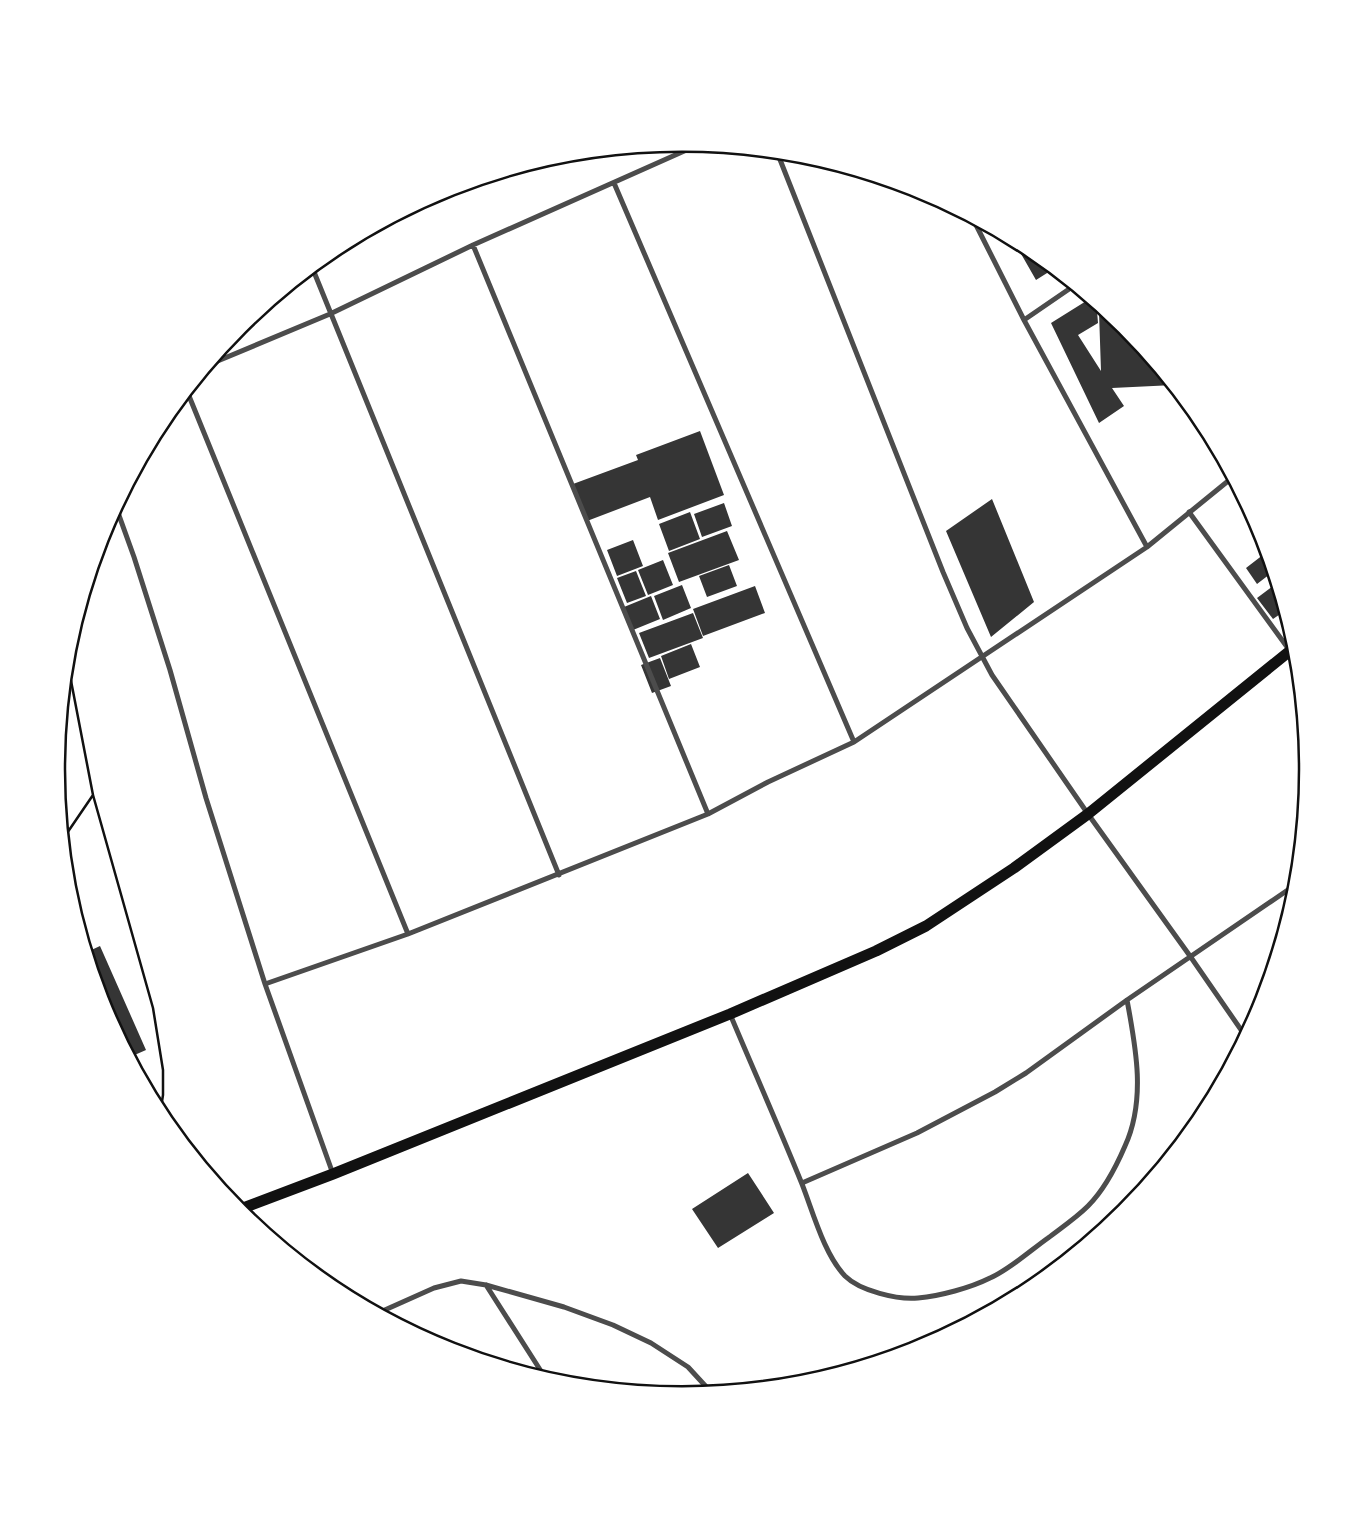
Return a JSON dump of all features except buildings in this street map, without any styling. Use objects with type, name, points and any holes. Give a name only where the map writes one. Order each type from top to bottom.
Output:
[{"type":"highway","points":[[247,1207],[333,1174],[730,1014],[876,951],[926,926],[1014,868],[1088,814],[1288,652]]},
{"type":"street","points":[[220,360],[330,314],[473,245],[682,152]]},
{"type":"street","points":[[780,160],[943,572],[967,628],[982,657],[1006,696],[1241,1030]]},
{"type":"street","points":[[614,183],[854,742]]},
{"type":"street","points":[[977,226],[1024,320],[1148,547]]},
{"type":"street","points":[[473,245],[708,814]]},
{"type":"street","points":[[315,274],[559,874]]},
{"type":"street","points":[[1024,320],[1070,289]]},
{"type":"street","points":[[190,398],[408,934]]},
{"type":"street","points":[[265,984],[408,934],[708,814],[768,782],[854,742],[1148,547],[1228,481]]},
{"type":"street","points":[[1189,512],[1286,638]]},
{"type":"street","points":[[119,517],[164,651],[206,798],[265,984],[333,1174]]},
{"type":"street","points":[[802,1183],[917,1133],[996,1092],[1288,890]]},
{"type":"street","points":[[730,1014],[802,1183],[827,1248],[846,1277],[867,1290],[890,1296],[917,1299],[951,1291],[991,1278],[1026,1254],[1088,1206],[1109,1178],[1126,1145],[1136,1113],[1138,1077],[1127,1000]]},
{"type":"street","points":[[385,1310],[434,1288],[461,1281],[486,1285],[564,1307],[613,1325],[652,1343],[688,1367],[705,1385]]},
{"type":"street","points":[[486,1285],[540,1369]]},
{"type":"path","points":[[71,682],[93,795],[153,1008],[163,1070],[162,1101]]},
{"type":"path","points":[[68,831],[93,795]]}]
